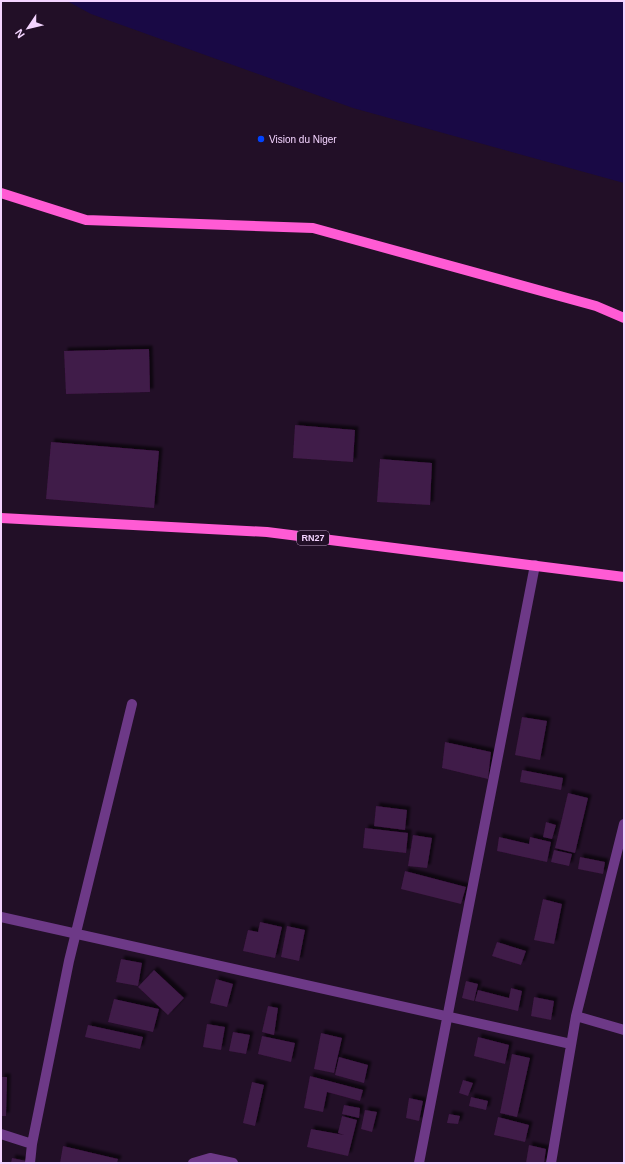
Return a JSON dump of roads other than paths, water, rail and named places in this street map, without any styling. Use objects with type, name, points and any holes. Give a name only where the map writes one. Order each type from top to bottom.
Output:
[{"type":"main road","points":[[1,193],[86,220],[313,228],[596,306],[624,318]]},
{"type":"main road","name":"RN27","points":[[1,518],[267,532],[624,577]]},
{"type":"street","points":[[419,1163],[446,1017],[535,565]]},
{"type":"street","points":[[30,1163],[32,1144],[76,934],[132,704]]},
{"type":"street","points":[[551,1163],[576,1016],[624,824]]},
{"type":"street","points":[[1,917],[571,1044]]},
{"type":"street","points":[[576,1016],[624,1030]]},
{"type":"street","points":[[1,1134],[32,1144]]},
{"type":"street","points":[[193,1163],[210,1158],[233,1163]]},
{"type":"place","name":"Vision du Niger","points":[[261,139]]}]
